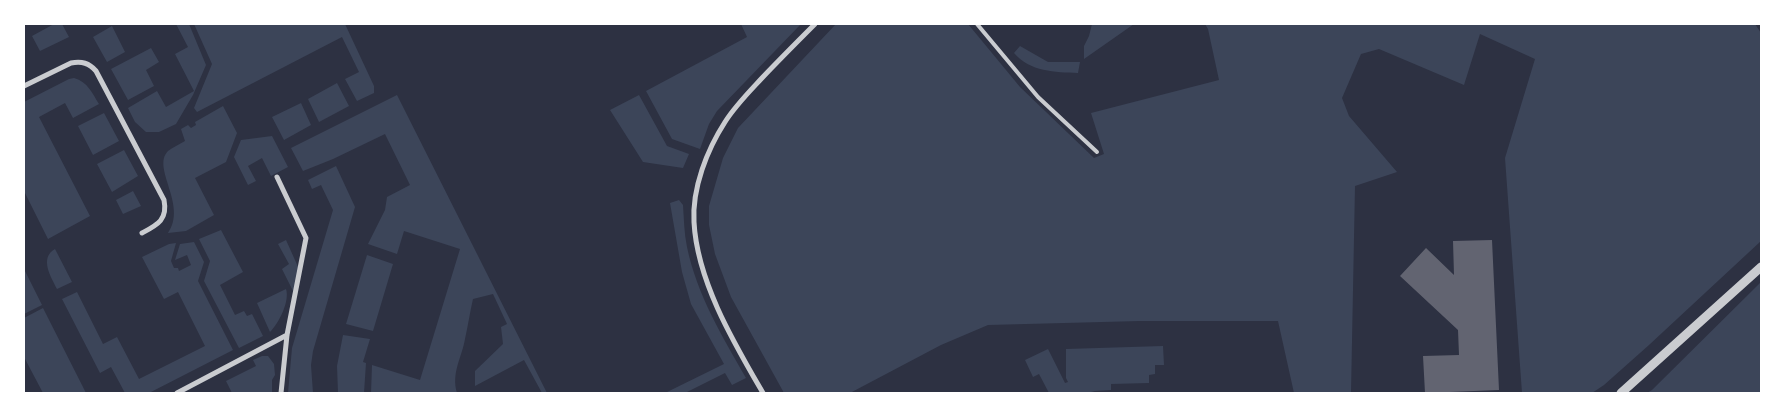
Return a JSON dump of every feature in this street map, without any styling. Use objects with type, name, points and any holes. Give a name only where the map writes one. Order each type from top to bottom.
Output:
[{"type":"street","points":[[763,393],[723,319],[702,267],[695,236],[695,200],[704,166],[725,122],[749,92],[815,24]]},
{"type":"street","points":[[24,86],[71,63],[88,64],[96,71],[164,200],[166,209],[163,217],[156,226],[142,233]]},
{"type":"street","points":[[277,177],[306,238],[287,335],[281,393]]},
{"type":"street","points":[[1622,393],[1761,267]]},
{"type":"street","points":[[178,393],[287,335]]},
{"type":"lane","points":[[977,24],[1038,97],[1096,152]]},
{"type":"shaded area","points":[[54,24],[62,24],[69,37],[40,51],[32,36]]},
{"type":"shaded area","points":[[176,24],[189,24],[206,65],[193,95],[176,124],[159,132],[146,132],[135,122],[128,108],[157,91],[166,107],[194,91],[175,54],[188,47]]},
{"type":"shaded area","points":[[194,24],[345,24],[374,86],[374,93],[357,101],[345,79],[359,72],[342,37],[197,112],[194,108],[212,64]]},
{"type":"shaded area","points":[[741,24],[801,24],[717,111],[709,124],[700,149],[672,139],[646,91],[747,37]]},
{"type":"shaded area","points":[[836,24],[968,24],[1020,87],[1094,158],[1104,154],[1091,113],[1219,80],[1208,29],[1205,24],[1755,24],[1761,33],[1761,241],[1649,345],[1604,385],[1592,393],[1522,393],[1505,158],[1535,59],[1480,34],[1464,85],[1379,49],[1361,54],[1342,98],[1349,116],[1397,172],[1355,186],[1351,393],[1294,393],[1278,321],[1140,321],[988,325],[941,345],[850,393],[784,393],[731,297],[715,254],[709,225],[709,206],[723,158],[738,128]]},
{"type":"shaded area","points":[[1092,24],[1134,24],[1084,59],[1084,46]]},
{"type":"shaded area","points":[[112,26],[125,52],[107,62],[93,37]]},
{"type":"shaded area","points":[[1020,46],[1048,62],[1080,62],[1078,73],[1043,70],[1028,64],[1014,53]]},
{"type":"shaded area","points":[[151,48],[159,62],[146,70],[154,86],[128,100],[111,69]]},
{"type":"shaded area","points":[[74,78],[86,85],[99,104],[73,118],[65,103],[39,117],[90,216],[48,239],[24,191],[24,102]]},
{"type":"shaded area","points":[[337,83],[349,106],[319,122],[308,99]]},
{"type":"shaded area","points":[[397,95],[547,393],[542,393],[524,360],[475,386],[475,371],[503,344],[501,327],[507,324],[493,294],[473,299],[464,346],[456,372],[455,386],[457,393],[371,393],[372,365],[420,380],[460,249],[404,231],[397,254],[368,244],[385,210],[387,197],[410,185],[385,134],[303,171],[291,148]]},
{"type":"shaded area","points":[[639,95],[667,146],[689,154],[683,168],[643,162],[610,110]]},
{"type":"shaded area","points":[[301,103],[311,125],[284,140],[272,117]]},
{"type":"shaded area","points":[[223,106],[237,133],[226,162],[195,178],[214,215],[186,231],[168,233],[173,222],[174,211],[164,167],[164,158],[168,151],[185,141],[181,129],[188,125],[191,128],[196,125],[195,122]]},
{"type":"shaded area","points":[[104,113],[119,141],[93,155],[78,126]]},
{"type":"shaded area","points":[[272,136],[288,167],[271,176],[262,158],[248,166],[256,181],[248,185],[234,157],[241,140]]},
{"type":"shaded area","points":[[124,150],[138,176],[112,192],[97,164]]},
{"type":"shaded area","points":[[336,166],[355,207],[313,351],[311,365],[313,393],[288,393],[292,348],[333,210],[321,185],[312,189],[308,180]]},
{"type":"shaded area","points":[[133,191],[141,206],[123,214],[116,200]]},
{"type":"shaded area","points":[[679,200],[683,205],[686,242],[697,282],[711,315],[746,378],[732,385],[725,373],[685,393],[665,393],[724,364],[691,304],[682,272],[670,203]]},
{"type":"shaded area","points":[[221,230],[243,272],[220,285],[235,315],[244,311],[247,316],[252,314],[263,336],[239,348],[204,281],[210,261],[199,239]]},
{"type":"shaded area","points":[[286,240],[299,269],[295,290],[293,291],[282,269],[289,264],[278,244]]},
{"type":"shaded area","points":[[194,242],[204,262],[198,281],[233,350],[149,393],[125,393],[111,367],[100,373],[62,299],[77,292],[103,344],[117,337],[139,379],[205,346],[178,292],[164,299],[142,257],[169,244],[176,243],[171,261],[174,268],[178,268],[179,271],[191,265],[187,255],[175,260],[180,244]]},
{"type":"shaded area","points":[[55,249],[72,282],[57,289],[47,262],[50,253]]},
{"type":"shaded area","points":[[367,255],[393,264],[373,331],[346,324]]},
{"type":"shaded area","points":[[24,269],[42,305],[24,314]]},
{"type":"shaded area","points":[[1761,282],[1761,393],[1647,393],[1652,390]]},
{"type":"shaded area","points":[[286,289],[287,294],[283,312],[270,332],[257,303]]},
{"type":"shaded area","points":[[43,308],[86,393],[43,393],[24,357],[24,318]]},
{"type":"shaded area","points":[[343,335],[370,339],[363,362],[366,363],[364,393],[338,393],[337,366]]},
{"type":"shaded area","points":[[1163,346],[1164,365],[1155,365],[1155,374],[1149,375],[1149,383],[1111,384],[1111,390],[1087,393],[1049,393],[1039,374],[1033,377],[1025,360],[1048,349],[1065,383],[1068,382],[1066,378],[1066,349]]},
{"type":"shaded area","points":[[262,356],[268,356],[274,364],[275,375],[272,380],[272,393],[232,393],[226,381],[256,366],[253,360]]},
{"type":"building","points":[[1492,240],[1499,390],[1425,393],[1423,356],[1459,355],[1458,330],[1400,276],[1426,248],[1454,275],[1453,241]]}]
